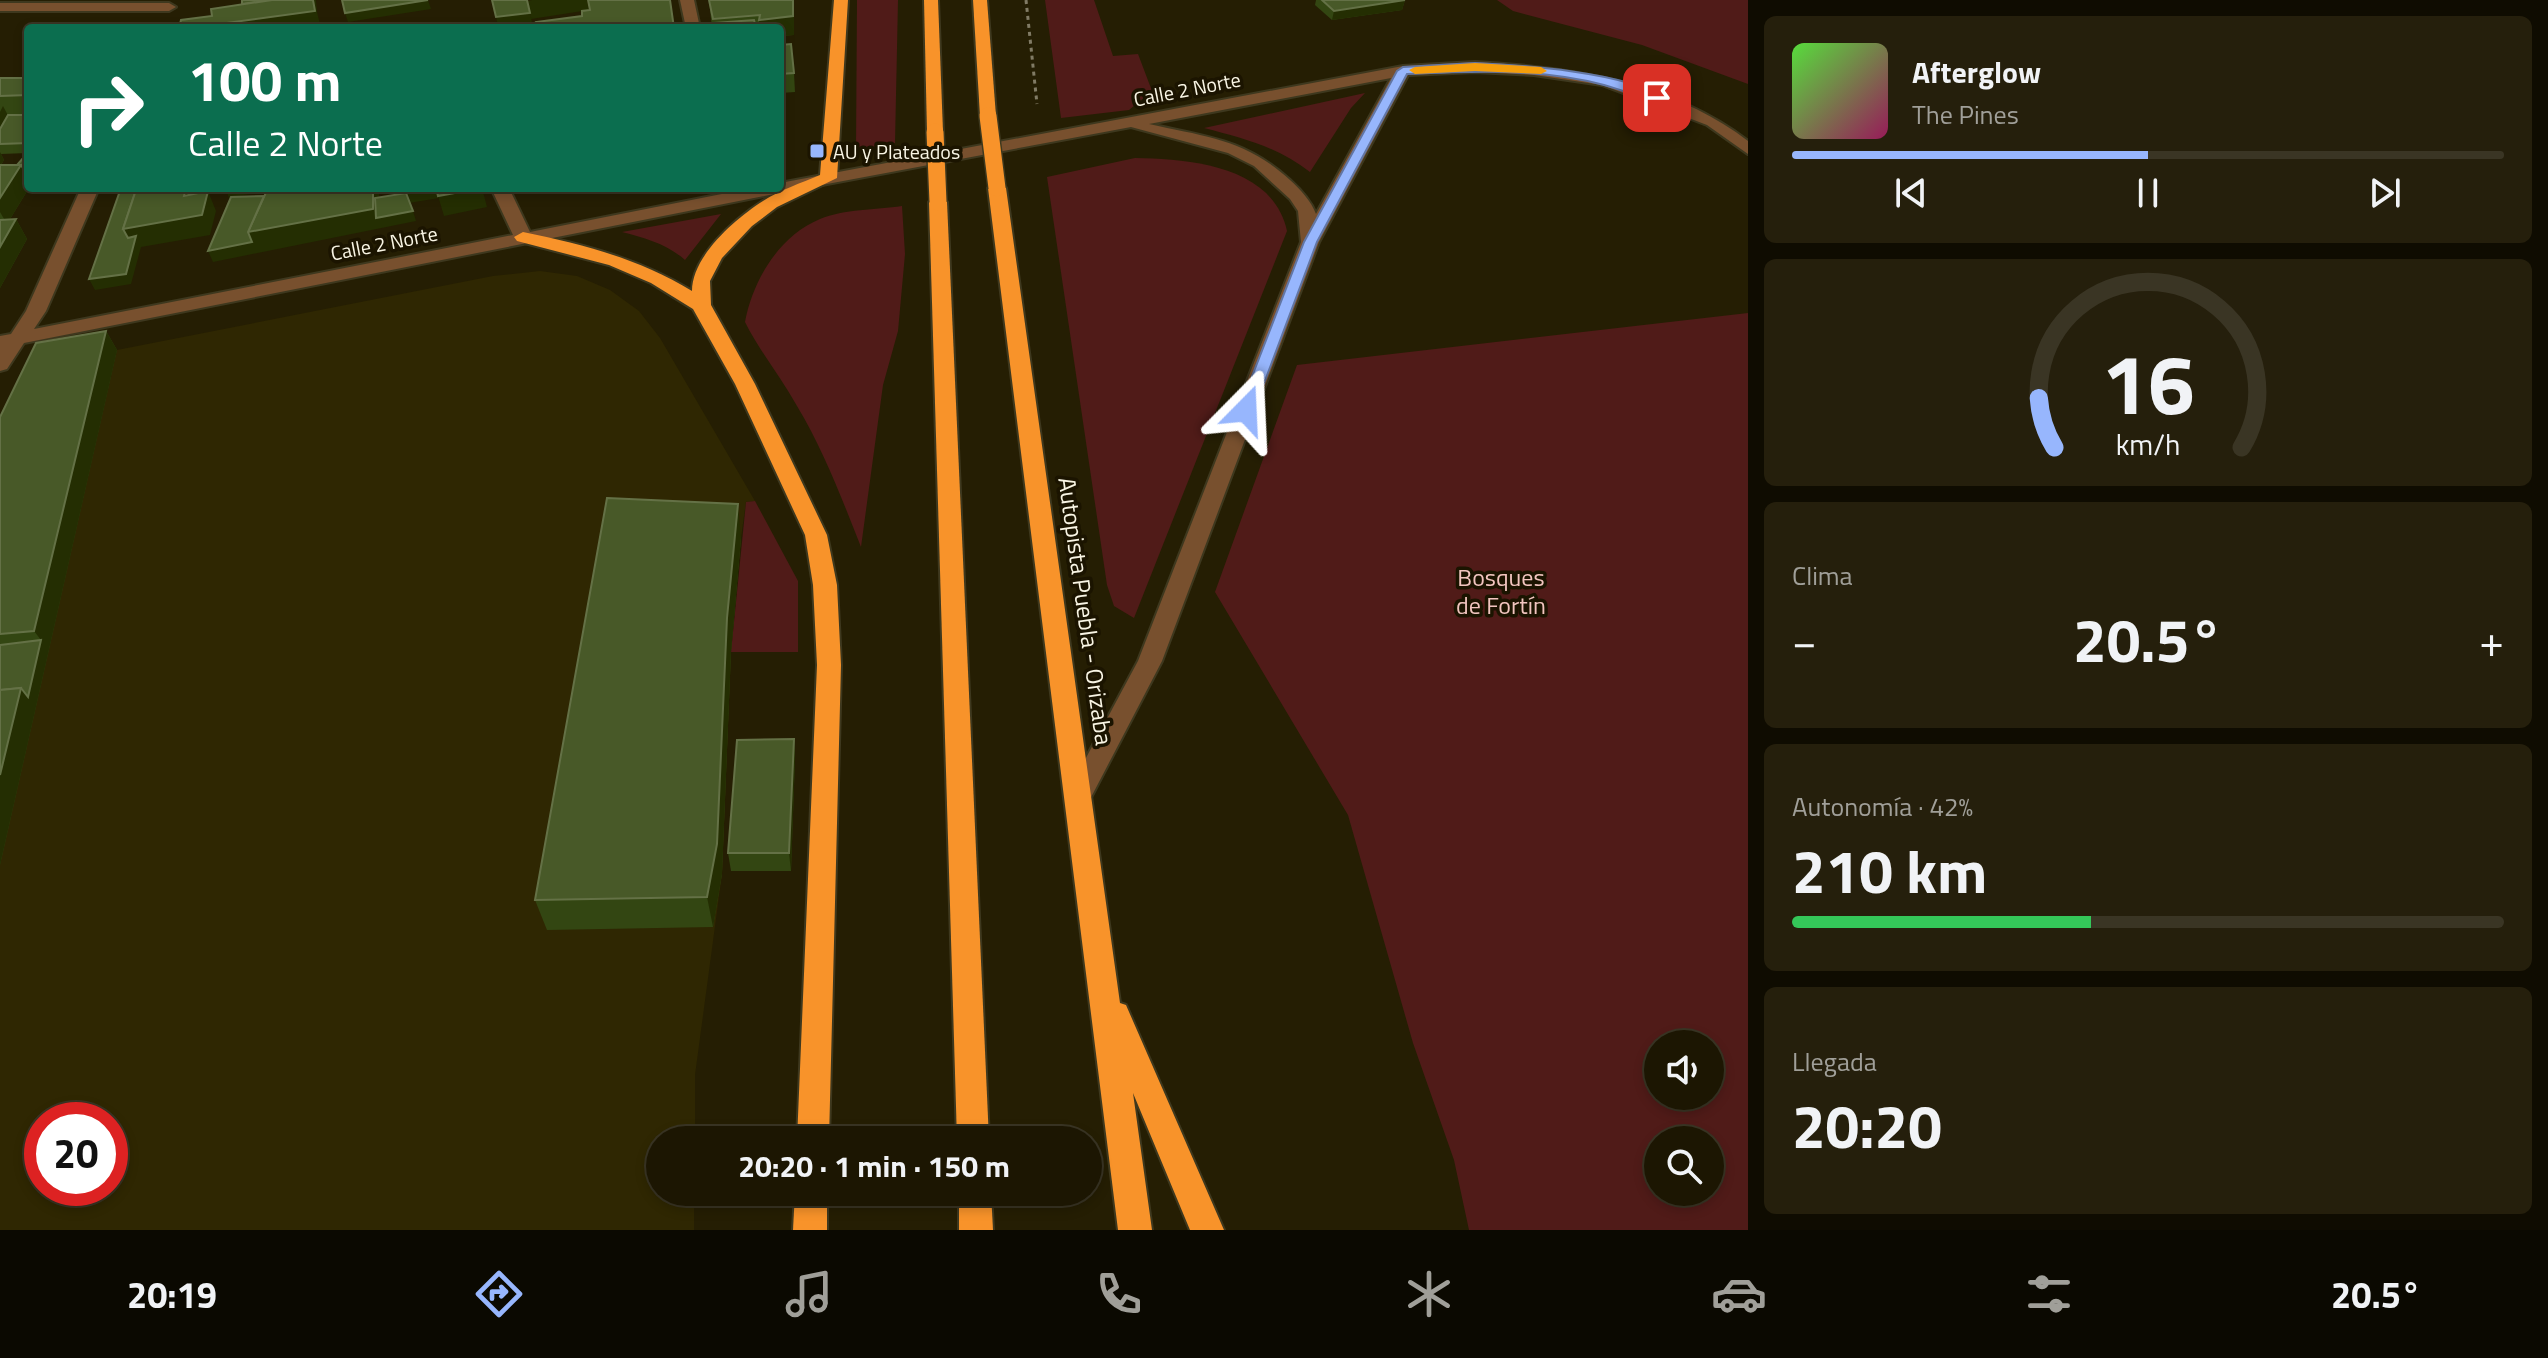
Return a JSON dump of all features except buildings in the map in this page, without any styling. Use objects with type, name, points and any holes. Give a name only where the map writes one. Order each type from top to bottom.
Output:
[{"type":"highway","points":[[701,305],[701,281],[714,256],[746,222],[771,203],[828,178],[841,0]]},
{"type":"highway","points":[[931,0],[972,1126]]},
{"type":"highway","name":"Autopista Puebla - Orizaba","points":[[980,0],[988,116],[997,188],[1135,1230]]},
{"type":"highway","points":[[523,237],[590,250],[663,280],[701,305],[745,384],[816,535],[825,585],[829,665],[813,1126]]},
{"type":"highway","points":[[1102,986],[1207,1230]]},
{"type":"highway","points":[[810,1230],[811,1206]]},
{"type":"highway","points":[[975,1206],[976,1230]]},
{"type":"street","points":[[687,0],[692,24]]},
{"type":"street","points":[[0,7],[168,9]]},
{"type":"street","points":[[0,21],[168,9]]},
{"type":"street","name":"Calle 2 Norte","points":[[784,187],[1403,71],[1475,67],[1534,70],[1605,81],[1713,122],[1748,149]]},
{"type":"street","points":[[1078,797],[1150,661],[1310,242],[1403,71]]},
{"type":"street","points":[[1126,123],[1234,149],[1260,162],[1296,195],[1307,211],[1310,242]]},
{"type":"street","points":[[0,365],[8,341],[36,311],[88,192]]},
{"type":"street","points":[[502,192],[523,237]]},
{"type":"street","name":"Calle 2 Norte","points":[[8,341],[758,192]]},
{"type":"shaded area","points":[[540,271],[577,276],[610,290],[639,311],[660,338],[755,501],[746,502],[741,538],[731,652],[722,874],[695,1075],[695,1126],[646,1126],[646,1206],[694,1206],[694,1230],[0,1230],[0,863],[117,350],[493,276]]},
{"type":"green space","points":[[857,0],[898,0],[895,143],[856,151]]},
{"type":"green space","points":[[1045,0],[1094,0],[1113,56],[1138,54],[1152,91],[1129,110],[1061,118]]},
{"type":"green space","points":[[1497,0],[1748,0],[1748,84],[1642,45],[1513,11]]},
{"type":"green space","points":[[1365,93],[1351,108],[1310,172],[1273,150],[1204,128]]},
{"type":"green space","points":[[1135,158],[1204,164],[1248,180],[1265,192],[1279,209],[1287,231],[1134,618],[1114,606],[1107,585],[1047,177]]},
{"type":"green space","points":[[902,206],[905,254],[898,331],[883,385],[861,547],[816,440],[745,322],[761,275],[792,236],[820,219],[839,213]]},
{"type":"green space","points":[[721,214],[685,260],[663,246],[622,232]]},
{"type":"green space","name":"Bosques de Fortín","points":[[1748,313],[1748,1230],[1469,1230],[1454,1160],[1413,1043],[1348,815],[1215,592],[1297,365]]},
{"type":"green space","points":[[755,501],[798,581],[798,652],[731,652],[746,502]]},
{"type":"slow traffic","points":[[1415,70],[1475,67],[1541,71]]},
{"type":"place","name":"AU y Plateados","points":[[817,151]]},
{"type":"route","points":[[1246,410],[1310,242],[1403,71],[1475,67],[1534,70],[1605,81],[1657,98]]}]
